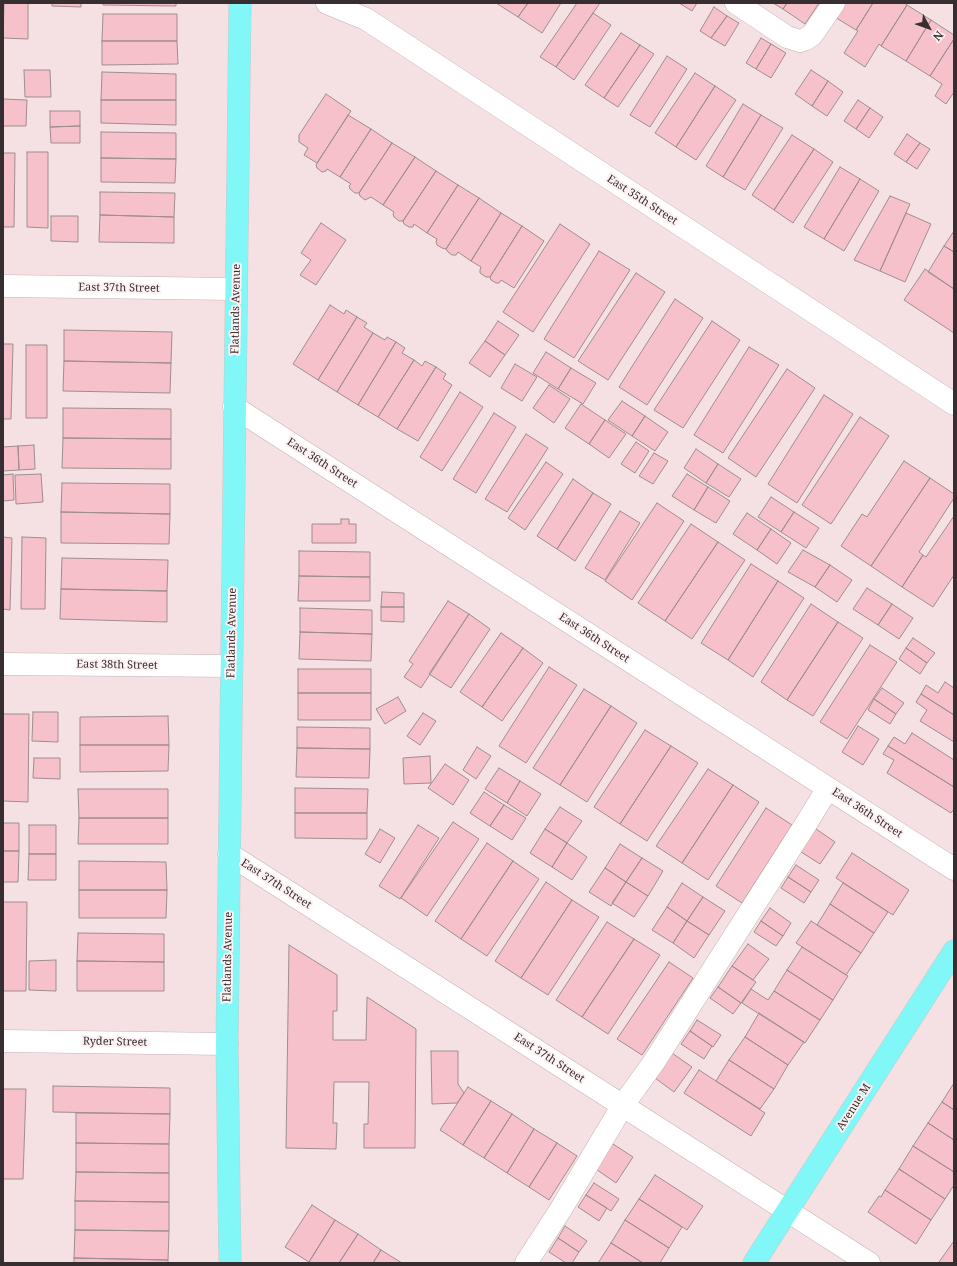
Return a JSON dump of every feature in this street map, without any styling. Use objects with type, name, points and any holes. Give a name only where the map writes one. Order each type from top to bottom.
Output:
[{"type":"main road","name":"Flatlands Avenue","points":[[230,1263],[227,1044],[240,3]]},
{"type":"main road","name":"Avenue M","points":[[754,1263],[954,951]]},
{"type":"street","name":"East 35th Street","points":[[327,3],[366,19],[954,404]]},
{"type":"street","points":[[736,3],[787,37],[800,41],[812,35],[834,3]]},
{"type":"street","name":"East 37th Street","points":[[3,286],[236,289]]},
{"type":"street","name":"East 36th Street","points":[[234,407],[954,869]]},
{"type":"street","name":"East 38th Street","points":[[3,664],[231,666]]},
{"type":"street","points":[[526,1263],[561,1208],[622,1105],[654,1062],[828,788]]},
{"type":"street","name":"East 37th Street","points":[[229,854],[869,1263]]},
{"type":"street","name":"Ryder Street","points":[[3,1041],[227,1044]]},
{"type":"building","points":[[4,3],[28,3],[28,39],[3,38]]},
{"type":"building","points":[[52,3],[81,3],[81,7],[52,6]]},
{"type":"building","points":[[103,3],[176,3],[176,6],[103,5]]},
{"type":"building","points":[[496,3],[528,3],[518,17]]},
{"type":"building","points":[[528,3],[561,3],[542,33],[518,17]]},
{"type":"building","points":[[577,3],[600,3],[556,67],[540,57]]},
{"type":"building","points":[[679,3],[697,3],[692,11]]},
{"type":"building","points":[[773,3],[787,3],[783,9]]},
{"type":"building","points":[[787,3],[819,3],[805,24],[783,9]]},
{"type":"building","points":[[841,3],[873,3],[856,30],[833,16]]},
{"type":"building","points":[[873,3],[904,3],[907,5],[881,46],[879,44],[865,67],[844,53]]},
{"type":"building","points":[[907,5],[931,20],[906,61],[881,46]]},
{"type":"building","points":[[714,7],[727,16],[711,38],[700,31]]},
{"type":"building","points":[[593,13],[611,25],[574,80],[556,67]]},
{"type":"building","points":[[103,14],[177,14],[177,41],[102,41]]},
{"type":"building","points":[[727,16],[739,23],[725,46],[711,38]]},
{"type":"building","points":[[931,20],[954,35],[954,39],[930,76],[906,61]]},
{"type":"building","points":[[621,33],[640,45],[604,98],[585,85]]},
{"type":"building","points":[[761,38],[771,44],[756,69],[746,63]]},
{"type":"building","points":[[954,39],[954,92],[946,104],[935,96],[942,84],[930,76]]},
{"type":"building","points":[[102,41],[177,41],[178,64],[102,65]]},
{"type":"building","points":[[771,44],[786,53],[771,78],[756,69]]},
{"type":"building","points":[[640,45],[654,54],[618,107],[604,98]]},
{"type":"building","points":[[667,56],[687,69],[650,127],[630,115]]},
{"type":"building","points":[[24,70],[50,70],[51,97],[25,97]]},
{"type":"building","points":[[811,70],[828,81],[812,106],[795,94]]},
{"type":"building","points":[[102,72],[176,74],[176,100],[101,100]]},
{"type":"building","points":[[695,73],[715,86],[676,147],[655,133]]},
{"type":"building","points":[[828,81],[843,92],[827,116],[812,106]]},
{"type":"building","points":[[715,86],[736,100],[696,160],[676,147]]},
{"type":"building","points":[[326,94],[351,111],[317,163],[304,155],[308,148],[299,142],[299,135]]},
{"type":"building","points":[[3,99],[27,100],[26,126],[3,126]]},
{"type":"building","points":[[101,100],[176,100],[176,125],[101,123]]},
{"type":"building","points":[[858,100],[870,108],[856,129],[844,121]]},
{"type":"building","points":[[743,104],[761,115],[723,177],[706,166]]},
{"type":"building","points":[[870,108],[883,117],[869,138],[856,129]]},
{"type":"building","points":[[50,111],[80,111],[80,126],[50,127]]},
{"type":"building","points":[[348,115],[371,129],[340,177],[327,169],[326,171],[322,172],[316,165]]},
{"type":"building","points":[[761,115],[783,128],[745,190],[723,177]]},
{"type":"building","points":[[80,126],[80,143],[51,143],[50,127]]},
{"type":"building","points":[[371,129],[392,143],[359,193],[355,193],[350,189],[349,186],[351,184],[340,177]]},
{"type":"building","points":[[101,132],[176,133],[176,159],[101,158]]},
{"type":"building","points":[[907,134],[920,143],[906,162],[894,154]]},
{"type":"building","points":[[792,135],[814,149],[774,210],[752,195]]},
{"type":"building","points":[[392,143],[415,157],[383,205],[371,197],[365,200],[359,193]]},
{"type":"building","points":[[920,143],[930,149],[917,169],[906,162]]},
{"type":"building","points":[[814,149],[833,162],[793,223],[774,210]]},
{"type":"building","points":[[27,152],[48,152],[48,228],[27,227]]},
{"type":"building","points":[[3,153],[15,153],[14,227],[3,227]]},
{"type":"building","points":[[415,157],[436,171],[403,221],[399,221],[394,217],[394,212],[383,205]]},
{"type":"building","points":[[101,158],[176,159],[175,183],[101,182]]},
{"type":"building","points":[[840,167],[860,179],[824,239],[804,227]]},
{"type":"building","points":[[436,171],[458,185],[427,233],[414,224],[413,227],[409,227],[404,224],[403,221]]},
{"type":"building","points":[[860,179],[879,191],[844,251],[824,239]]},
{"type":"building","points":[[458,185],[479,198],[446,249],[437,245],[437,239],[427,233]]},
{"type":"building","points":[[100,192],[175,193],[174,217],[100,215]]},
{"type":"building","points":[[890,196],[910,204],[880,271],[854,260]]},
{"type":"building","points":[[479,198],[501,213],[471,261],[458,252],[456,255],[452,255],[446,249]]},
{"type":"building","points":[[501,213],[522,226],[490,277],[486,277],[480,273],[481,267],[471,261]]},
{"type":"building","points":[[906,213],[931,224],[905,282],[880,271]]},
{"type":"building","points":[[100,215],[174,217],[174,243],[99,242]]},
{"type":"building","points":[[51,216],[78,216],[78,242],[51,241]]},
{"type":"building","points":[[321,223],[346,240],[316,285],[300,275],[311,260],[301,253]]},
{"type":"building","points":[[560,224],[590,244],[533,332],[503,312]]},
{"type":"building","points":[[522,226],[544,241],[514,288],[501,280],[499,283],[496,283],[491,280],[490,277]]},
{"type":"building","points":[[954,231],[954,252],[944,246]]},
{"type":"building","points":[[944,246],[954,252],[954,289],[928,272]]},
{"type":"building","points":[[599,251],[630,270],[574,358],[544,339]]},
{"type":"building","points":[[925,269],[954,289],[954,333],[904,300]]},
{"type":"building","points":[[636,273],[665,292],[608,380],[578,361]]},
{"type":"building","points":[[675,299],[703,318],[647,405],[619,387]]},
{"type":"building","points":[[330,305],[344,314],[346,310],[357,317],[318,380],[293,364]]},
{"type":"building","points":[[357,317],[367,323],[364,327],[373,333],[337,392],[318,380]]},
{"type":"building","points":[[498,321],[519,335],[505,355],[485,341]]},
{"type":"building","points":[[712,321],[740,340],[683,428],[654,410]]},
{"type":"building","points":[[64,330],[172,332],[171,363],[64,361]]},
{"type":"building","points":[[373,333],[385,340],[387,337],[396,342],[358,405],[337,392]]},
{"type":"building","points":[[485,341],[505,355],[490,377],[469,363]]},
{"type":"building","points":[[396,342],[405,348],[402,353],[414,360],[378,417],[358,405]]},
{"type":"building","points":[[3,344],[13,344],[11,419],[3,419]]},
{"type":"building","points":[[26,345],[47,345],[47,418],[26,418]]},
{"type":"building","points":[[749,347],[779,365],[723,453],[694,435]]},
{"type":"building","points":[[546,352],[571,368],[558,389],[533,373]]},
{"type":"building","points":[[414,360],[422,366],[425,361],[436,367],[397,429],[378,417]]},
{"type":"building","points":[[64,361],[171,363],[170,393],[63,391]]},
{"type":"building","points":[[515,364],[537,377],[522,401],[501,388]]},
{"type":"building","points":[[436,367],[446,374],[443,379],[452,385],[418,441],[397,429]]},
{"type":"building","points":[[571,368],[596,383],[583,404],[558,389]]},
{"type":"building","points":[[787,369],[815,388],[756,477],[728,458]]},
{"type":"building","points":[[549,385],[570,399],[554,423],[533,408]]},
{"type":"building","points":[[460,392],[483,407],[442,471],[420,457]]},
{"type":"building","points":[[824,395],[853,414],[797,503],[768,484]]},
{"type":"building","points":[[622,401],[645,416],[632,436],[608,420]]},
{"type":"building","points":[[581,404],[605,420],[589,444],[565,428]]},
{"type":"building","points":[[63,408],[171,409],[171,439],[63,438]]},
{"type":"building","points":[[494,413],[516,427],[476,493],[453,479]]},
{"type":"building","points":[[645,416],[668,432],[655,451],[632,436]]},
{"type":"building","points":[[860,417],[889,436],[831,524],[802,505]]},
{"type":"building","points":[[605,420],[626,434],[609,458],[589,444]]},
{"type":"building","points":[[526,434],[548,448],[507,512],[485,499]]},
{"type":"building","points":[[63,438],[171,439],[171,469],[62,468]]},
{"type":"building","points":[[636,442],[649,451],[635,473],[621,464]]},
{"type":"building","points":[[34,445],[35,469],[19,470],[18,446]]},
{"type":"building","points":[[18,446],[19,470],[3,471],[3,447]]},
{"type":"building","points":[[696,449],[718,464],[706,483],[684,468]]},
{"type":"building","points":[[654,453],[668,461],[653,484],[639,476]]},
{"type":"building","points":[[904,461],[930,478],[871,566],[841,546],[862,514],[867,517]]},
{"type":"building","points":[[546,462],[563,474],[525,530],[508,518]]},
{"type":"building","points":[[718,464],[741,479],[729,497],[706,483]]},
{"type":"building","points":[[13,474],[14,500],[3,501],[3,475]]},
{"type":"building","points":[[41,474],[43,502],[16,504],[15,475]]},
{"type":"building","points":[[687,474],[708,487],[694,510],[672,496]]},
{"type":"building","points":[[930,478],[954,494],[954,498],[919,552],[923,555],[902,587],[871,566]]},
{"type":"building","points":[[573,479],[593,493],[557,549],[537,536]]},
{"type":"building","points":[[62,483],[170,484],[170,514],[61,512]]},
{"type":"building","points":[[708,487],[730,501],[716,523],[694,510]]},
{"type":"building","points":[[593,493],[611,504],[575,561],[557,549]]},
{"type":"building","points":[[771,497],[794,512],[781,532],[758,517]]},
{"type":"building","points":[[657,503],[684,521],[632,600],[605,581]]},
{"type":"building","points":[[620,511],[640,523],[605,580],[585,568]]},
{"type":"building","points":[[61,512],[170,514],[169,544],[61,543]]},
{"type":"building","points":[[794,512],[819,528],[806,548],[781,532]]},
{"type":"building","points":[[747,513],[771,529],[757,550],[733,534]]},
{"type":"building","points":[[954,516],[954,575],[933,607],[902,587],[923,555],[926,557]]},
{"type":"building","points":[[341,519],[349,519],[349,524],[356,524],[356,543],[312,543],[312,524],[341,524]]},
{"type":"building","points":[[691,524],[718,542],[665,621],[638,603]]},
{"type":"building","points":[[771,529],[791,543],[777,564],[757,550]]},
{"type":"building","points":[[3,537],[12,538],[10,610],[3,609]]},
{"type":"building","points":[[22,537],[46,538],[45,609],[21,609]]},
{"type":"building","points":[[718,542],[745,560],[692,639],[665,621]]},
{"type":"building","points":[[803,550],[830,565],[815,587],[788,572]]},
{"type":"building","points":[[299,551],[370,552],[370,577],[299,576]]},
{"type":"building","points":[[62,558],[168,560],[167,591],[61,589]]},
{"type":"building","points":[[751,564],[778,581],[728,660],[701,643]]},
{"type":"building","points":[[830,565],[852,580],[837,602],[815,587]]},
{"type":"building","points":[[299,576],[370,577],[370,601],[298,601]]},
{"type":"building","points":[[778,581],[804,598],[753,677],[728,660]]},
{"type":"building","points":[[867,588],[892,604],[878,625],[853,609]]},
{"type":"building","points":[[61,589],[167,591],[167,622],[60,619]]},
{"type":"building","points":[[382,592],[404,593],[404,607],[381,607]]},
{"type":"building","points":[[448,601],[469,614],[421,688],[404,677],[413,664],[409,661]]},
{"type":"building","points":[[811,604],[838,622],[787,700],[761,682]]},
{"type":"building","points":[[892,604],[913,618],[899,639],[878,625]]},
{"type":"building","points":[[381,607],[404,607],[404,622],[381,621]]},
{"type":"building","points":[[300,608],[372,610],[372,634],[300,632]]},
{"type":"building","points":[[469,614],[490,629],[451,688],[429,674]]},
{"type":"building","points":[[838,622],[863,638],[813,716],[787,700]]},
{"type":"building","points":[[300,632],[372,634],[371,661],[299,659]]},
{"type":"building","points":[[501,633],[523,648],[482,707],[460,692]]},
{"type":"building","points":[[913,638],[935,653],[927,663],[906,648]]},
{"type":"building","points":[[870,645],[897,662],[847,739],[820,722]]},
{"type":"building","points":[[523,648],[543,663],[502,721],[482,707]]},
{"type":"building","points":[[906,648],[927,663],[920,674],[899,659]]},
{"type":"building","points":[[549,667],[577,685],[526,763],[499,746]]},
{"type":"building","points":[[298,669],[371,669],[371,693],[298,693]]},
{"type":"building","points":[[945,682],[954,688],[954,715],[921,694],[926,685],[938,693]]},
{"type":"building","points":[[882,688],[904,703],[896,714],[874,699]]},
{"type":"building","points":[[584,689],[611,706],[560,785],[533,768]]},
{"type":"building","points":[[298,693],[371,693],[371,720],[298,720]]},
{"type":"building","points":[[921,694],[954,715],[954,742],[920,721],[927,710],[916,702]]},
{"type":"building","points":[[398,697],[406,711],[385,724],[376,709]]},
{"type":"building","points":[[874,699],[896,714],[890,724],[868,710]]},
{"type":"building","points":[[611,706],[637,723],[587,802],[560,785]]},
{"type":"building","points":[[33,712],[58,712],[58,742],[32,741]]},
{"type":"building","points":[[423,713],[436,721],[420,745],[407,736]]},
{"type":"building","points":[[3,714],[29,714],[28,802],[3,801]]},
{"type":"building","points":[[168,716],[169,745],[80,745],[80,717]]},
{"type":"building","points":[[858,726],[879,739],[863,765],[842,752]]},
{"type":"building","points":[[297,727],[370,728],[370,749],[297,748]]},
{"type":"building","points":[[645,730],[671,746],[620,824],[594,807]]},
{"type":"building","points":[[912,733],[954,760],[954,787],[888,746],[894,737],[905,744]]},
{"type":"building","points":[[80,745],[169,745],[168,771],[80,772]]},
{"type":"building","points":[[671,746],[698,763],[647,841],[620,824]]},
{"type":"building","points":[[888,746],[954,787],[954,809],[951,813],[887,773],[894,760],[883,754]]},
{"type":"building","points":[[477,747],[491,756],[476,779],[463,770]]},
{"type":"building","points":[[297,748],[370,749],[369,778],[296,777]]},
{"type":"building","points":[[430,756],[431,783],[404,784],[403,758]]},
{"type":"building","points":[[34,758],[60,758],[60,779],[33,778]]},
{"type":"building","points":[[445,764],[469,780],[453,805],[428,788]]},
{"type":"building","points":[[499,768],[520,781],[507,803],[485,789]]},
{"type":"building","points":[[708,769],[733,785],[682,863],[656,846]]},
{"type":"building","points":[[520,781],[541,794],[527,816],[507,803]]},
{"type":"building","points":[[733,785],[759,802],[708,880],[682,863]]},
{"type":"building","points":[[295,788],[368,789],[367,813],[295,813]]},
{"type":"building","points":[[78,789],[168,789],[168,818],[79,818]]},
{"type":"building","points":[[484,792],[504,805],[490,826],[470,813]]},
{"type":"building","points":[[504,805],[526,818],[512,840],[490,826]]},
{"type":"building","points":[[560,807],[582,821],[567,843],[545,829]]},
{"type":"building","points":[[766,808],[792,825],[742,903],[716,886]]},
{"type":"building","points":[[295,813],[367,813],[367,839],[295,838]]},
{"type":"building","points":[[79,818],[168,818],[168,844],[78,844]]},
{"type":"building","points":[[453,822],[479,839],[427,916],[401,898]]},
{"type":"building","points":[[3,823],[19,823],[19,851],[3,851]]},
{"type":"building","points":[[29,825],[56,825],[56,854],[29,854]]},
{"type":"building","points":[[418,825],[439,838],[400,899],[379,886]]},
{"type":"building","points":[[813,827],[835,842],[820,864],[798,850]]},
{"type":"building","points":[[380,829],[395,838],[380,863],[365,854]]},
{"type":"building","points":[[545,829],[567,843],[552,867],[530,853]]},
{"type":"building","points":[[487,843],[513,861],[461,939],[435,921]]},
{"type":"building","points":[[567,843],[587,857],[572,880],[552,867]]},
{"type":"building","points":[[620,844],[642,858],[626,882],[605,868]]},
{"type":"building","points":[[3,851],[19,851],[18,882],[3,882]]},
{"type":"building","points":[[852,853],[909,890],[893,915],[836,878]]},
{"type":"building","points":[[29,854],[56,854],[56,880],[28,880]]},
{"type":"building","points":[[642,858],[663,871],[648,896],[626,882]]},
{"type":"building","points":[[79,861],[166,862],[167,890],[79,890]]},
{"type":"building","points":[[513,861],[539,879],[487,956],[461,939]]},
{"type":"building","points":[[796,865],[819,880],[811,892],[788,877]]},
{"type":"building","points":[[605,868],[626,882],[611,906],[589,892]]},
{"type":"building","points":[[788,877],[811,892],[804,903],[781,888]]},
{"type":"building","points":[[546,882],[572,900],[521,978],[495,961]]},
{"type":"building","points":[[626,882],[648,896],[634,917],[612,903]]},
{"type":"building","points":[[682,883],[703,897],[687,921],[667,907]]},
{"type":"building","points":[[843,883],[888,912],[874,933],[830,904]]},
{"type":"building","points":[[79,890],[167,890],[166,918],[79,918]]},
{"type":"building","points":[[703,897],[725,911],[709,935],[687,921]]},
{"type":"building","points":[[572,900],[599,917],[548,995],[521,978]]},
{"type":"building","points":[[3,902],[27,902],[26,991],[3,991]]},
{"type":"building","points":[[830,904],[874,933],[861,953],[817,925]]},
{"type":"building","points":[[667,907],[687,921],[673,943],[652,930]]},
{"type":"building","points":[[770,908],[791,923],[783,936],[761,921]]},
{"type":"building","points":[[687,921],[709,935],[694,958],[673,943]]},
{"type":"building","points":[[761,921],[783,936],[776,946],[754,932]]},
{"type":"building","points":[[811,921],[861,953],[846,975],[796,943]]},
{"type":"building","points":[[607,922],[634,939],[582,1017],[556,1000]]},
{"type":"building","points":[[78,933],[164,934],[164,962],[77,961]]},
{"type":"building","points":[[634,939],[660,955],[608,1034],[582,1017]]},
{"type":"building","points":[[748,944],[769,959],[753,980],[732,966]]},
{"type":"building","points":[[289,945],[337,975],[337,1011],[333,1011],[333,1040],[366,1040],[367,997],[416,1029],[415,1148],[364,1148],[364,1124],[368,1124],[369,1082],[334,1082],[333,1123],[337,1123],[336,1149],[286,1148]]},
{"type":"building","points":[[802,947],[848,976],[833,1000],[787,970]]},
{"type":"building","points":[[56,960],[56,991],[29,990],[29,961]]},
{"type":"building","points":[[77,961],[164,962],[164,991],[77,991]]},
{"type":"building","points":[[669,962],[693,978],[642,1055],[617,1039]]},
{"type":"building","points":[[732,966],[756,982],[741,1003],[718,987]]},
{"type":"building","points":[[787,970],[833,1000],[820,1020],[774,991]]},
{"type":"building","points":[[718,987],[741,1003],[733,1014],[710,998]]},
{"type":"building","points":[[751,989],[768,1000],[774,991],[820,1020],[805,1043],[742,1003]]},
{"type":"building","points":[[759,1013],[804,1042],[788,1065],[745,1037]]},
{"type":"building","points":[[697,1020],[721,1035],[713,1047],[690,1031]]},
{"type":"building","points":[[690,1031],[712,1046],[704,1059],[681,1044]]},
{"type":"building","points":[[745,1037],[788,1065],[774,1089],[729,1060]]},
{"type":"building","points":[[431,1051],[458,1051],[458,1084],[464,1093],[457,1103],[432,1104]]},
{"type":"building","points":[[669,1051],[692,1067],[674,1092],[655,1078]]},
{"type":"building","points":[[729,1060],[774,1089],[760,1109],[716,1081]]},
{"type":"building","points":[[699,1070],[765,1113],[751,1136],[684,1093]]},
{"type":"building","points":[[954,1083],[954,1110],[942,1102]]},
{"type":"building","points":[[53,1086],[170,1088],[170,1114],[53,1112]]},
{"type":"building","points":[[468,1087],[491,1101],[463,1145],[440,1130]]},
{"type":"building","points":[[3,1089],[26,1089],[23,1179],[3,1179]]},
{"type":"building","points":[[491,1101],[512,1114],[484,1158],[463,1145]]},
{"type":"building","points":[[942,1102],[954,1110],[954,1140],[928,1123]]},
{"type":"building","points":[[76,1113],[170,1114],[169,1144],[76,1143]]},
{"type":"building","points":[[512,1114],[534,1129],[507,1173],[484,1158]]},
{"type":"building","points":[[928,1123],[954,1140],[954,1172],[913,1146]]},
{"type":"building","points":[[534,1129],[557,1143],[529,1187],[507,1173]]},
{"type":"building","points":[[610,1142],[633,1157],[616,1183],[593,1167]]},
{"type":"building","points":[[76,1143],[169,1144],[169,1173],[76,1172]]},
{"type":"building","points":[[557,1143],[577,1156],[549,1200],[529,1187]]},
{"type":"building","points":[[913,1146],[954,1172],[954,1185],[945,1199],[899,1169]]},
{"type":"building","points":[[899,1169],[945,1199],[931,1220],[885,1190]]},
{"type":"building","points":[[76,1172],[169,1173],[169,1202],[75,1201]]},
{"type":"building","points":[[655,1175],[703,1206],[687,1230],[639,1199]]},
{"type":"building","points":[[594,1183],[619,1199],[611,1211],[586,1195]]},
{"type":"building","points":[[885,1190],[931,1220],[916,1244],[868,1212]]},
{"type":"building","points":[[586,1195],[607,1208],[599,1221],[578,1207]]},
{"type":"building","points":[[639,1199],[682,1227],[669,1248],[625,1220]]},
{"type":"building","points":[[75,1201],[169,1202],[169,1231],[75,1230]]},
{"type":"building","points":[[312,1205],[335,1220],[309,1262],[285,1247]]},
{"type":"building","points":[[335,1220],[358,1234],[339,1263],[309,1262]]},
{"type":"building","points":[[625,1220],[669,1248],[660,1263],[643,1263],[611,1243]]},
{"type":"building","points":[[565,1226],[587,1241],[579,1252],[558,1238]]},
{"type":"building","points":[[75,1230],[169,1231],[168,1260],[74,1258]]},
{"type":"building","points":[[358,1234],[381,1250],[373,1263],[339,1263]]},
{"type":"building","points":[[558,1238],[579,1252],[572,1263],[566,1263],[549,1252]]},
{"type":"building","points":[[954,1241],[954,1263],[940,1263],[939,1262]]},
{"type":"building","points":[[611,1243],[643,1263],[598,1263]]},
{"type":"building","points":[[381,1250],[402,1263],[373,1263]]},
{"type":"building","points":[[74,1258],[168,1260],[168,1263],[74,1263]]}]
